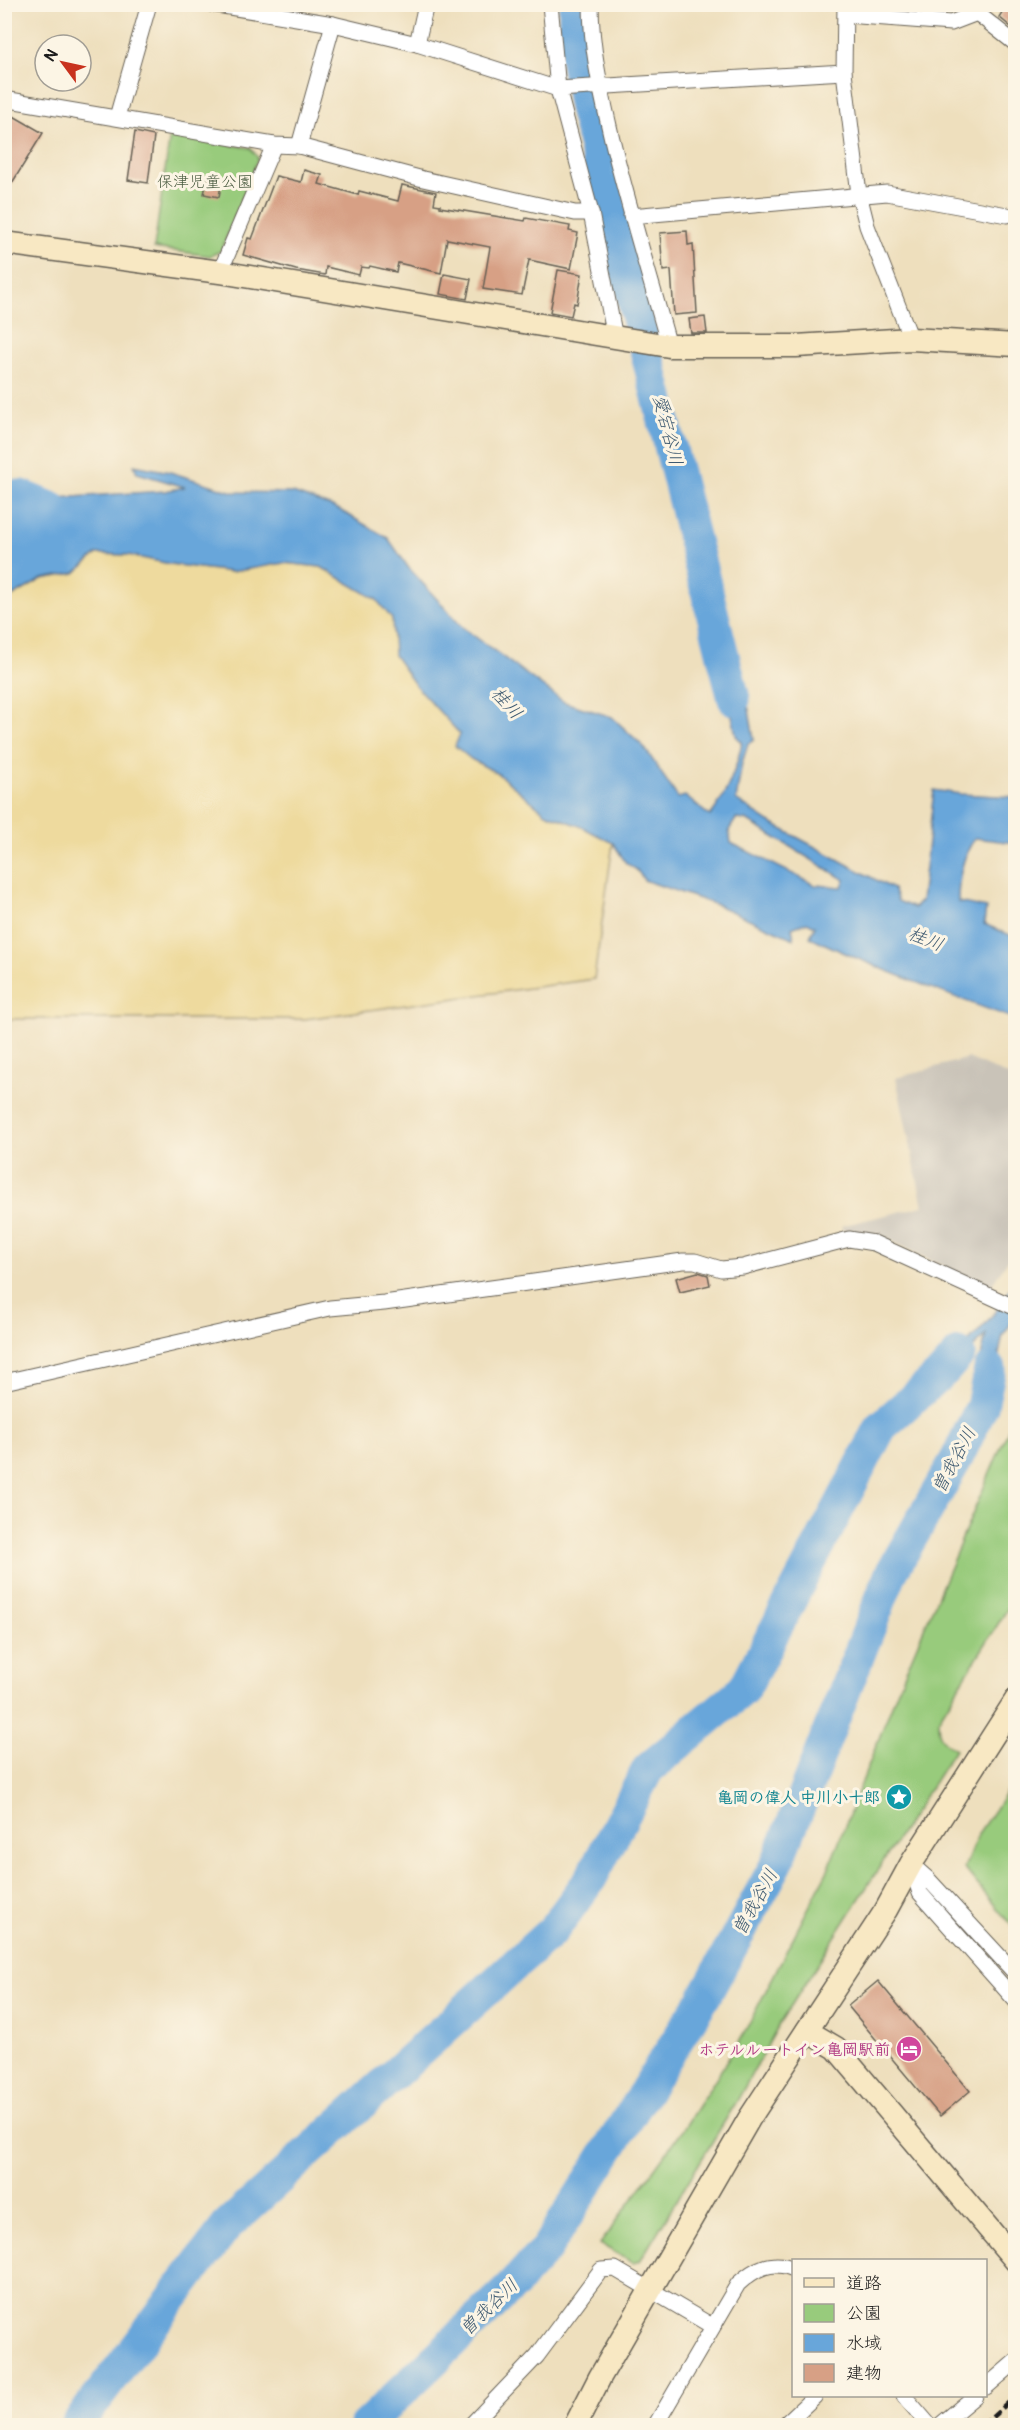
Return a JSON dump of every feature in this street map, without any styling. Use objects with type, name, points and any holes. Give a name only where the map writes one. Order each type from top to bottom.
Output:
[{"type":"street","points":[[117,117],[149,4]]},
{"type":"street","points":[[211,4],[333,24],[417,44],[561,89],[844,72]]},
{"type":"street","points":[[417,44],[426,4]]},
{"type":"street","points":[[550,4],[561,89],[622,339]]},
{"type":"street","points":[[591,4],[595,86],[665,346]]},
{"type":"street","points":[[911,339],[867,226],[859,194],[844,72],[846,10],[951,23],[979,9],[1016,44]]},
{"type":"street","points":[[299,146],[333,24]]},
{"type":"street","points":[[4,99],[274,145],[299,146],[423,179],[575,213],[591,213]]},
{"type":"street","points":[[220,272],[274,145]]},
{"type":"street","points":[[631,216],[887,193],[1007,215]]},
{"type":"street","points":[[4,243],[220,272],[665,346],[796,346],[911,339],[1016,345]]},
{"type":"street","points":[[4,1382],[330,1308],[384,1303],[683,1261],[695,1261],[721,1269],[743,1267],[849,1239],[874,1242],[1016,1308]]},
{"type":"street","points":[[575,2426],[649,2290],[749,2119],[886,1911],[911,1864],[1016,1700]]},
{"type":"street","points":[[911,1864],[928,1878],[1016,1974]]},
{"type":"street","points":[[911,1864],[920,1893],[1016,2001]]},
{"type":"street","points":[[807,2031],[836,2048],[1016,2261]]},
{"type":"street","points":[[655,2426],[738,2284],[751,2272],[768,2265],[784,2265],[792,2268]]},
{"type":"street","points":[[470,2426],[537,2356],[601,2270],[615,2269],[712,2326]]},
{"type":"street","points":[[987,2386],[1016,2361]]},
{"type":"street","points":[[783,2426],[814,2397]]},
{"type":"street","points":[[905,2397],[930,2426]]},
{"type":"street","points":[[939,2426],[974,2397]]},
{"type":"shaded area","points":[[968,1058],[1015,1079],[1015,1244],[1012,1254],[989,1289],[879,1235],[845,1233],[841,1226],[923,1206],[896,1078]]},
{"type":"green space","name":"保津児童公園","points":[[170,135],[251,148],[258,158],[221,251],[210,256],[154,248]]},
{"type":"green space","points":[[1015,1414],[1015,1597],[938,1720],[941,1738],[955,1749],[780,2023],[737,2101],[640,2261],[633,2263],[600,2244],[686,2125],[741,2039],[827,1872],[897,1692]]},
{"type":"green space","points":[[1015,1780],[1015,1930],[964,1868],[979,1832]]},
{"type":"sand","points":[[97,554],[128,555],[170,564],[231,572],[284,563],[321,567],[376,599],[393,619],[394,655],[416,686],[460,734],[471,759],[497,773],[546,813],[580,826],[613,843],[594,979],[305,1019],[5,1019],[5,601],[42,579],[75,573]]},
{"type":"water","name":"桂川","points":[[134,465],[170,472],[233,492],[293,493],[338,509],[388,538],[408,567],[462,627],[564,702],[612,717],[644,747],[678,798],[685,796],[710,816],[730,781],[742,742],[736,736],[721,659],[726,653],[735,672],[735,689],[749,709],[754,740],[748,744],[742,763],[736,800],[769,822],[893,889],[898,901],[914,908],[921,901],[934,790],[1015,797],[1015,843],[975,838],[962,868],[958,902],[986,908],[984,924],[1015,937],[1015,1019],[937,991],[835,949],[810,937],[815,926],[807,922],[792,928],[794,939],[717,905],[644,880],[637,870],[626,863],[613,843],[580,826],[546,813],[497,773],[471,759],[455,746],[460,734],[416,686],[394,655],[392,619],[376,599],[321,567],[284,563],[231,572],[170,564],[128,555],[97,554],[75,573],[42,579],[5,601],[5,496],[56,498],[165,491],[185,487],[137,473]],"holes":[[[736,819],[746,820],[845,880],[842,887],[815,885],[731,843],[729,830]]]},
{"type":"water","points":[[1015,1278],[1015,1318],[1003,1335],[986,1417],[974,1409],[979,1388],[976,1381],[986,1334],[949,1373],[932,1387],[926,1383],[988,1320],[999,1307]]},
{"type":"building","points":[[1007,4],[1016,4],[1016,31],[999,17]]},
{"type":"building","points":[[10,114],[43,133],[4,196],[4,122]]},
{"type":"building","points":[[135,132],[154,136],[148,183],[128,180]]},
{"type":"building","points":[[304,170],[322,175],[319,184],[358,195],[359,191],[398,201],[402,185],[436,192],[434,204],[440,207],[570,226],[569,231],[578,233],[571,269],[529,260],[522,295],[483,289],[490,247],[447,239],[441,273],[398,263],[396,272],[370,266],[369,268],[361,267],[359,275],[326,267],[325,275],[296,270],[243,255],[248,238],[252,239],[276,176],[301,182]]},
{"type":"building","points":[[208,176],[222,179],[219,197],[204,194]]},
{"type":"building","points":[[687,231],[688,245],[693,244],[697,313],[674,315],[671,270],[663,271],[660,233]]},
{"type":"building","points":[[558,270],[582,274],[577,304],[574,303],[571,316],[550,312]]},
{"type":"building","points":[[444,274],[471,279],[467,299],[440,294]]},
{"type":"building","points":[[705,317],[707,333],[691,333],[689,319]]},
{"type":"building","points":[[698,1272],[708,1275],[710,1285],[680,1292],[676,1278]]},
{"type":"building","name":"ホテルルートイン亀岡駅前","points":[[878,1981],[970,2091],[940,2116],[848,2006]]},
{"type":"waterway","name":"愛宕谷川","points":[[575,4],[575,51],[584,104],[734,699]]},
{"type":"waterway","points":[[4,486],[22,496]]},
{"type":"waterway","points":[[4,496],[22,496],[53,509]]},
{"type":"waterway","points":[[76,2426],[227,2226],[553,1930],[591,1878],[648,1769],[744,1689],[881,1427],[944,1371],[959,1354]]},
{"type":"waterway","name":"曽我谷川","points":[[365,2426],[510,2288],[546,2249],[703,1999],[777,1863],[891,1573],[957,1458],[982,1406],[990,1369]]},
{"type":"railway","points":[[982,2426],[1016,2396]]},
{"type":"place","name":"亀岡の偉人 中川小十郎","points":[[899,1797]]},
{"type":"place","name":"ホテルルートイン亀岡駅前","points":[[909,2049]]}]
